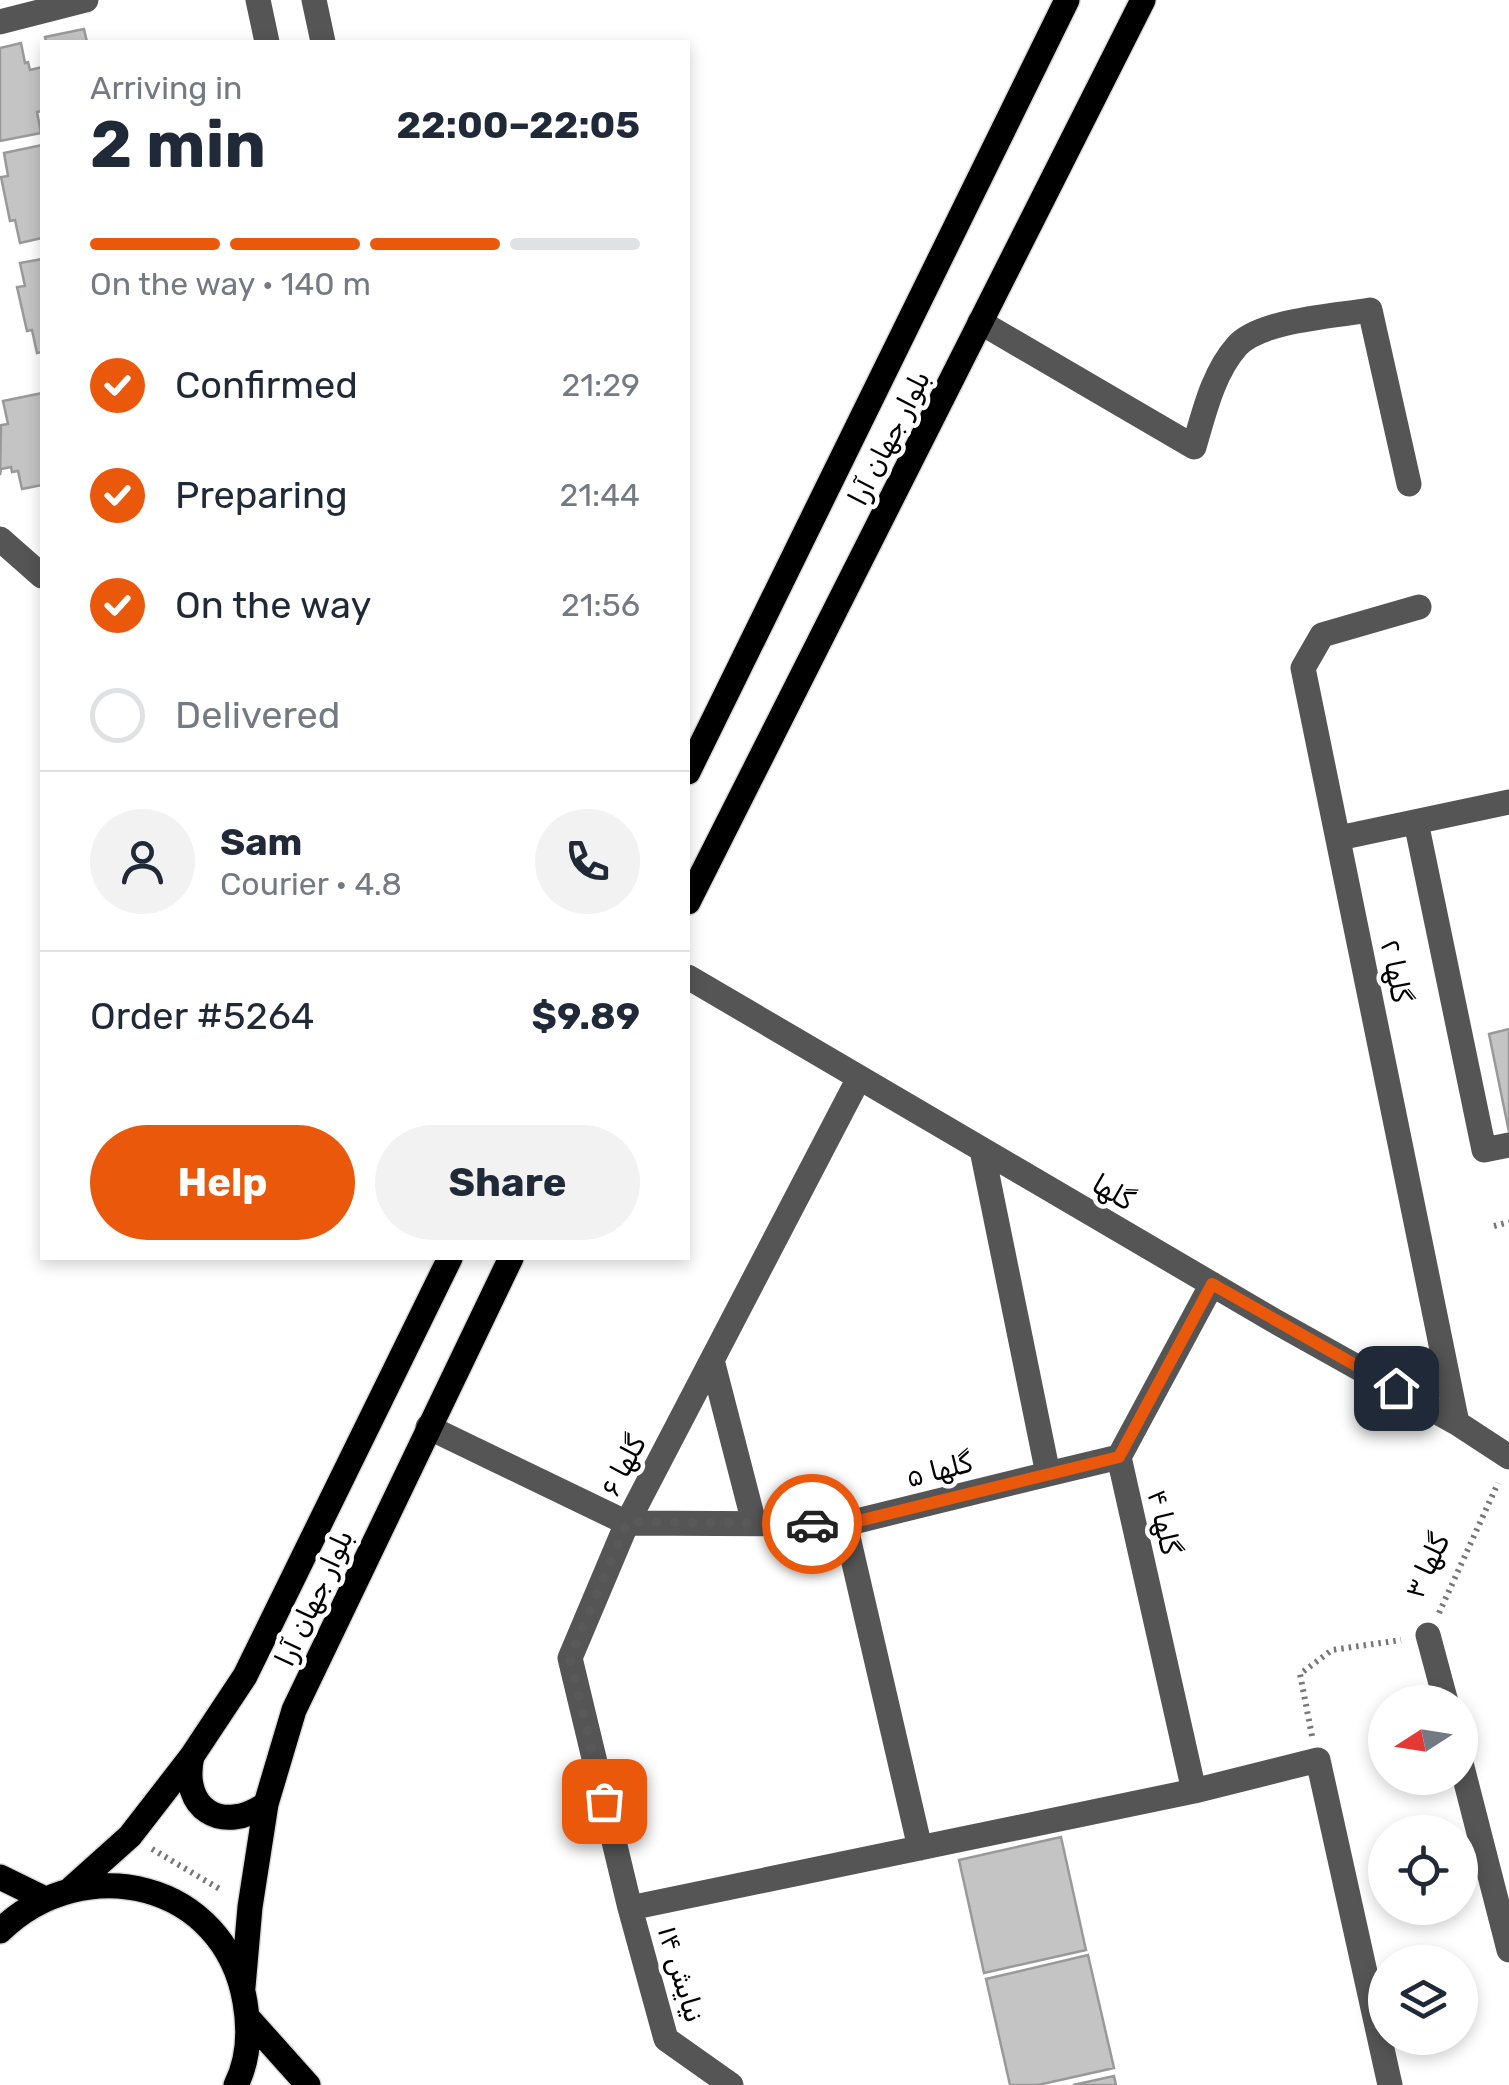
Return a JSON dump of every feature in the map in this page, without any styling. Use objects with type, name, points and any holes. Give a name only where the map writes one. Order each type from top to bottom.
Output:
[{"type":"main road","name":"بلوار جهان آرا","points":[[690,768],[1067,0]]},
{"type":"main road","name":"بلوار جهان آرا","points":[[690,898],[1143,0]]},
{"type":"main road","name":"بلوار جهان آرا","points":[[72,1888],[130,1836],[192,1756],[245,1676],[449,1260]]},
{"type":"main road","name":"بلوار جهان آرا","points":[[243,1987],[250,1906],[266,1804],[294,1710],[511,1260]]},
{"type":"main road","points":[[192,1756],[188,1777],[194,1797],[208,1812],[228,1819],[248,1816],[266,1804]]},
{"type":"main road","points":[[0,1877],[42,1898]]},
{"type":"main road","points":[[0,1931],[42,1898],[72,1888],[103,1884],[134,1887],[163,1896],[190,1912],[212,1932],[243,1987],[248,2048],[236,2085]]},
{"type":"main road","points":[[248,2018],[308,2085]]},
{"type":"street","points":[[0,22],[86,0]]},
{"type":"street","points":[[258,0],[267,40]]},
{"type":"street","points":[[314,0],[323,40]]},
{"type":"street","points":[[980,322],[1194,447],[1211,390],[1238,345],[1266,328],[1370,310],[1409,484]]},
{"type":"street","points":[[0,539],[40,574]]},
{"type":"street","name":"گلها ۲","points":[[1419,607],[1322,635],[1302,668],[1457,1423]]},
{"type":"street","points":[[1339,838],[1509,802]]},
{"type":"street","points":[[1416,822],[1484,1150],[1509,1144]]},
{"type":"street","name":"گلها","points":[[690,978],[1457,1423],[1505,1467]]},
{"type":"street","name":"گلها ۶","points":[[630,1908],[570,1658],[627,1522],[859,1078]]},
{"type":"street","points":[[982,1150],[1048,1474]]},
{"type":"street","points":[[1119,1457],[1212,1284]]},
{"type":"street","points":[[712,1360],[754,1523]]},
{"type":"street","points":[[428,1427],[627,1522]]},
{"type":"street","name":"گلها ۵","points":[[627,1522],[846,1524],[1119,1457]]},
{"type":"street","name":"گلها ۴","points":[[1119,1457],[1194,1790]]},
{"type":"street","points":[[846,1524],[920,1848]]},
{"type":"street","name":"گلها ۳","points":[[1428,1635],[1441,1685]]},
{"type":"street","points":[[630,1908],[1194,1790],[1318,1760],[1390,2085]]},
{"type":"street","points":[[1469,1795],[1509,1950]]},
{"type":"street","name":"نیایش ۱۴","points":[[630,1908],[666,2040],[731,2085]]},
{"type":"path","points":[[1494,1226],[1509,1222]]},
{"type":"path","name":"گلها ۳","points":[[1428,1635],[1505,1467]]},
{"type":"path","points":[[1318,1760],[1300,1674],[1332,1650],[1428,1635]]},
{"type":"path","points":[[130,1836],[250,1906]]},
{"type":"building","points":[[84,29],[87,40],[46,40],[45,37]]},
{"type":"building","points":[[21,43],[30,70],[40,68],[40,133],[0,141],[0,48]]},
{"type":"building","points":[[40,145],[40,238],[20,243],[15,220],[10,221],[1,177],[8,176],[4,153]]},
{"type":"building","points":[[40,259],[40,352],[37,353],[32,330],[27,331],[17,287],[25,286],[20,263]]},
{"type":"building","points":[[40,393],[40,485],[22,489],[18,471],[12,472],[11,467],[1,469],[0,475],[1,425],[8,424],[3,401]]},
{"type":"building","points":[[1509,1029],[1509,1132],[1489,1034]]},
{"type":"building","points":[[1061,1837],[1086,1950],[984,1973],[959,1860]]},
{"type":"building","points":[[1088,1955],[1114,2068],[1038,2085],[1010,2085],[986,1979]]},
{"type":"building","points":[[1114,2076],[1116,2085],[1073,2085]]},
{"type":"way so far","points":[[604,1801],[570,1658],[627,1522],[812,1524]]},
{"type":"route","points":[[812,1524],[846,1524],[1119,1457],[1212,1284],[1396,1388]]}]
